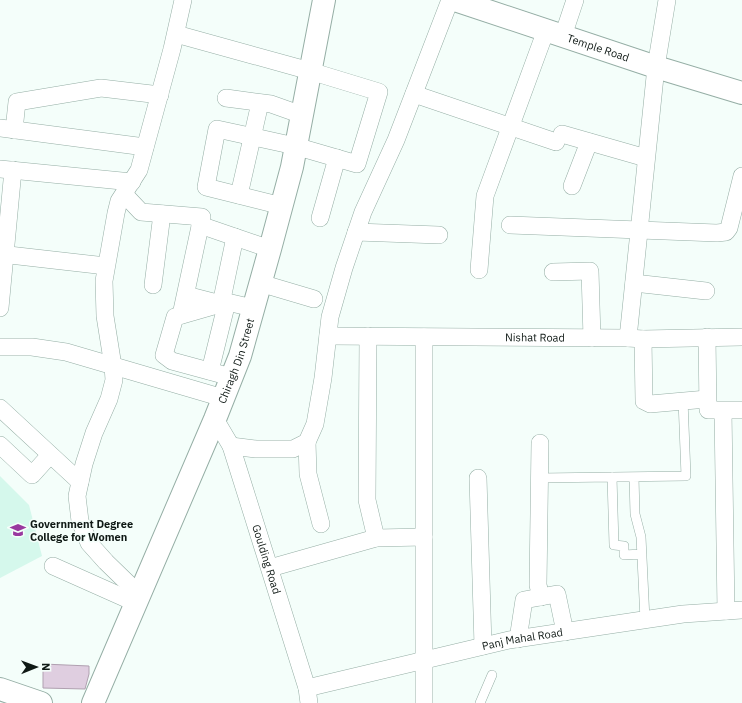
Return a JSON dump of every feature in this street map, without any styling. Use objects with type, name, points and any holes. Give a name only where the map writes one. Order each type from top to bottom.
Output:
[{"type":"street","points":[[138,598],[89,543],[80,521],[76,496],[94,432],[109,399],[114,380],[105,316],[104,281],[116,213],[119,201],[139,170],[176,34],[183,0]]},
{"type":"street","name":"Chiragh Din Street","points":[[93,703],[215,419],[240,356],[282,206],[302,115],[324,0]]},
{"type":"street","points":[[320,524],[308,474],[307,442],[314,424],[330,317],[344,268],[363,212],[396,140],[450,0]]},
{"type":"street","name":"Temple Road","points":[[455,0],[485,5],[554,33],[656,67],[742,93]]},
{"type":"street","points":[[479,270],[485,196],[510,126],[554,33],[575,0]]},
{"type":"street","points":[[667,0],[656,67],[634,283],[636,338],[644,401],[650,404],[707,399]]},
{"type":"street","points":[[176,34],[310,71],[378,92],[357,164],[295,146],[217,129],[206,187],[282,206]]},
{"type":"street","points":[[145,147],[7,129],[17,102],[101,88],[160,94]]},
{"type":"street","points":[[414,94],[510,126],[559,138],[589,142],[646,158]]},
{"type":"street","points":[[226,98],[271,104],[302,115]]},
{"type":"street","points":[[239,195],[260,103]]},
{"type":"street","points":[[572,186],[589,142]]},
{"type":"street","points":[[320,218],[337,158]]},
{"type":"street","points":[[0,308],[6,170],[128,188]]},
{"type":"street","points":[[510,225],[717,233],[726,232],[729,228],[742,176]]},
{"type":"street","points":[[128,188],[141,212],[202,217],[181,315]]},
{"type":"street","points":[[153,284],[162,214]]},
{"type":"street","points":[[200,225],[270,249]]},
{"type":"street","points":[[356,232],[439,235]]},
{"type":"street","points":[[210,371],[224,303],[235,237]]},
{"type":"street","points":[[3,254],[106,266]]},
{"type":"street","points":[[553,272],[590,271],[592,338]]},
{"type":"street","points":[[260,283],[314,299]]},
{"type":"street","points":[[634,283],[706,291]]},
{"type":"street","points":[[186,295],[253,308]]},
{"type":"street","points":[[224,303],[174,317],[164,355],[172,361],[231,377]]},
{"type":"street","name":"Nishat Road","points":[[328,336],[592,338],[742,337]]},
{"type":"street","points":[[368,336],[367,500],[376,538]]},
{"type":"street","points":[[424,337],[424,703]]},
{"type":"street","points":[[707,337],[708,410],[742,410]]},
{"type":"street","points":[[0,347],[32,347],[66,352],[223,398]]},
{"type":"street","points":[[0,408],[80,482]]},
{"type":"street","points":[[723,411],[734,611]]},
{"type":"street","name":"Goulding Road","points":[[215,419],[231,446],[270,568],[308,695]]},
{"type":"street","points":[[231,446],[256,449],[293,449],[307,442]]},
{"type":"street","points":[[540,443],[538,585],[541,598]]},
{"type":"street","points":[[0,445],[32,475],[50,455]]},
{"type":"street","points":[[478,478],[483,646]]},
{"type":"street","points":[[270,568],[376,538],[424,537]]},
{"type":"street","points":[[53,566],[138,598]]},
{"type":"street","points":[[518,638],[524,600],[557,594],[565,632]]},
{"type":"street","name":"Panj Mahal Road","points":[[308,695],[424,660],[518,638],[683,614],[734,611]]},
{"type":"street","points":[[0,689],[42,703]]},
{"type":"lane","points":[[540,478],[686,476],[683,400]]},
{"type":"lane","points":[[612,477],[614,545],[624,546],[624,555],[642,554]]},
{"type":"lane","points":[[634,477],[635,514],[642,554],[645,620]]},
{"type":"lane","points":[[480,703],[492,675]]},
{"type":"shaded area","name":"Government Degree College for Women","points":[[0,476],[29,505],[42,556],[0,578]]},
{"type":"building","points":[[43,664],[89,666],[89,674],[85,689],[43,688]]},
{"type":"place","name":"Government Degree College for Women","points":[[18,530]]}]
